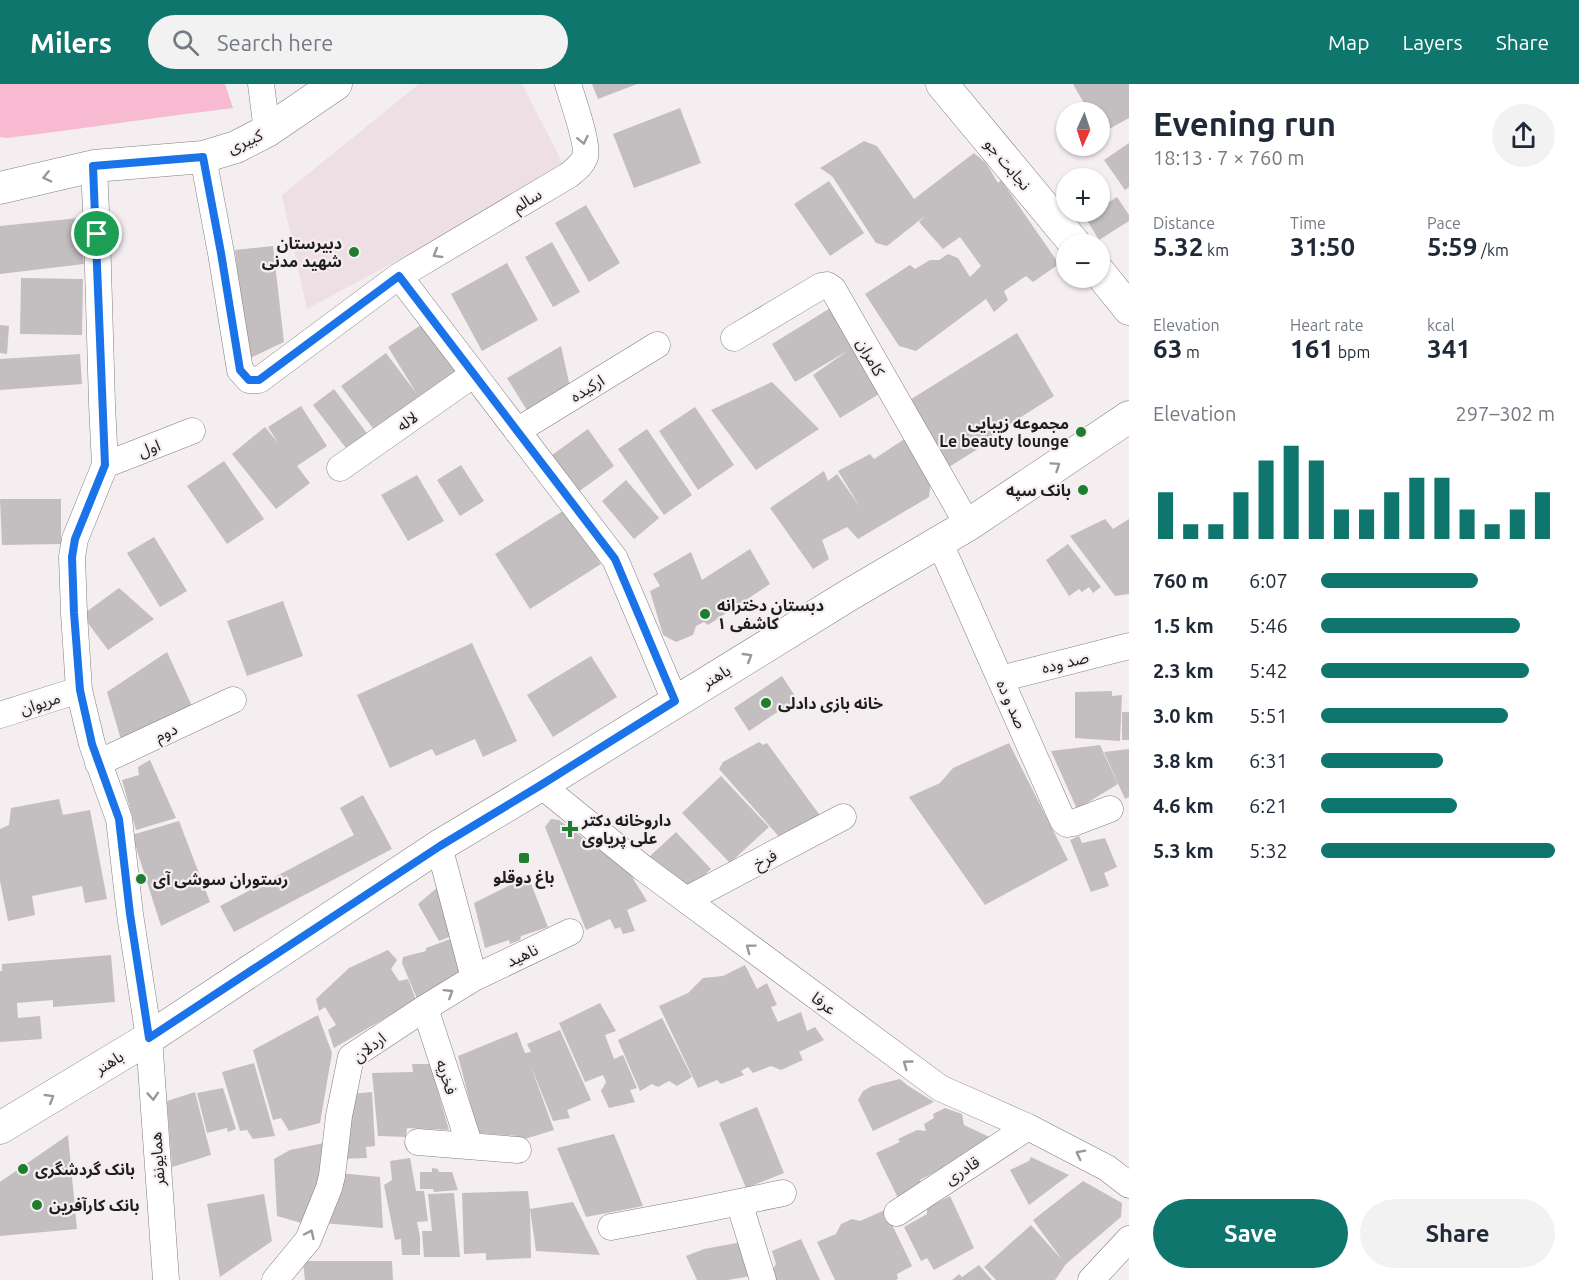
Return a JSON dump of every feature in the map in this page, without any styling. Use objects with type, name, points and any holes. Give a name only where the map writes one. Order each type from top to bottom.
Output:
[{"type":"main road","name":"کبیری","points":[[0,188],[93,166],[203,157],[236,147],[267,131],[336,84]]},
{"type":"main road","name":"نجابت جو","points":[[942,84],[1067,234]]},
{"type":"main road","points":[[1110,285],[1129,309]]},
{"type":"main road","name":"باهنر","points":[[0,1128],[149,1038],[440,846],[675,701],[968,525],[1129,417]]},
{"type":"street","points":[[261,84],[267,131]]},
{"type":"street","name":"سالم","points":[[203,157],[240,370],[249,380],[259,380],[399,276],[569,175],[580,165],[586,155],[585,143],[568,84]]},
{"type":"street","points":[[93,166],[105,465]]},
{"type":"street","points":[[399,276],[615,559],[675,701]]},
{"type":"street","name":"کامران","points":[[734,338],[821,286],[827,285],[833,290],[968,525]]},
{"type":"street","name":"ارکیده","points":[[517,431],[657,345]]},
{"type":"street","name":"لاله","points":[[340,468],[474,374]]},
{"type":"street","name":"اول","points":[[105,465],[192,431]]},
{"type":"street","name":"همایونفر","points":[[105,465],[75,539],[72,557],[74,613],[80,690],[98,763],[119,819],[130,914],[149,1038],[165,1280]]},
{"type":"street","name":"صد و ده","points":[[939,541],[1063,821],[1067,824],[1072,823],[1110,809]]},
{"type":"street","name":"صد وده","points":[[1000,679],[1129,646]]},
{"type":"street","name":"مریوان","points":[[0,715],[80,690]]},
{"type":"street","name":"دوم","points":[[98,763],[233,700]]},
{"type":"street","name":"عرفا","points":[[541,785],[643,868],[940,1088],[1028,1127],[1107,1168],[1129,1185]]},
{"type":"street","name":"فرخ","points":[[686,900],[843,817]]},
{"type":"street","points":[[440,846],[474,978]]},
{"type":"street","name":"ناهید","points":[[474,978],[570,932]]},
{"type":"street","name":"اردلان","points":[[275,1280],[308,1240],[329,1188],[339,1116],[351,1057],[474,978]]},
{"type":"street","name":"فخریه","points":[[425,1008],[470,1146]]},
{"type":"street","name":"قادری","points":[[897,1213],[1028,1127]]},
{"type":"street","points":[[418,1142],[518,1150]]},
{"type":"street","points":[[612,1227],[783,1193]]},
{"type":"street","points":[[739,1202],[763,1280]]},
{"type":"street","points":[[1091,1280],[1129,1239]]},
{"type":"shaded area","points":[[0,84],[225,84],[233,108],[7,138],[0,137]]},
{"type":"shaded area","name":"دبیرستان شهید مدنی","points":[[419,84],[522,84],[566,170],[307,309],[282,195]]},
{"type":"building","points":[[592,84],[637,84],[598,99]]},
{"type":"building","points":[[1073,84],[1129,84],[1129,118],[1110,128],[1110,102],[1083,102]]},
{"type":"building","points":[[680,108],[701,163],[634,188],[613,134]]},
{"type":"building","points":[[864,141],[877,146],[914,199],[974,153],[986,163],[998,183],[1001,180],[1056,260],[1056,266],[1033,282],[1026,276],[1004,291],[1008,300],[994,312],[986,299],[916,351],[899,346],[865,294],[910,265],[915,269],[930,260],[939,260],[948,254],[958,258],[970,277],[981,266],[960,237],[943,249],[919,222],[925,216],[887,246],[876,243],[832,176],[820,168]]},
{"type":"building","points":[[1129,143],[1129,187],[1125,190],[1104,160]]},
{"type":"building","points":[[829,181],[864,233],[830,256],[794,204]]},
{"type":"building","points":[[1117,197],[1129,215],[1129,221],[1108,234],[1095,234],[1088,222],[1110,222],[1110,202]]},
{"type":"building","points":[[586,205],[620,263],[589,282],[555,223]]},
{"type":"building","points":[[79,218],[84,264],[0,274],[0,226]]},
{"type":"building","points":[[552,242],[580,292],[553,307],[525,257]]},
{"type":"building","points":[[273,246],[284,342],[246,360],[235,250]]},
{"type":"building","points":[[507,263],[538,320],[482,351],[451,294]]},
{"type":"building","points":[[21,278],[83,279],[82,335],[20,334]]},
{"type":"building","points":[[832,307],[884,391],[840,418],[813,375],[849,350],[795,382],[772,344]]},
{"type":"building","points":[[424,323],[461,374],[375,431],[341,386],[386,353],[417,394],[388,347]]},
{"type":"building","points":[[0,325],[9,326],[7,354],[0,353]]},
{"type":"building","points":[[1017,333],[1054,396],[979,444],[981,447],[949,467],[905,403]]},
{"type":"building","points":[[561,346],[570,387],[528,412],[507,378]]},
{"type":"building","points":[[80,354],[82,384],[0,390],[0,359]]},
{"type":"building","points":[[772,382],[819,429],[756,470],[711,410]]},
{"type":"building","points":[[334,389],[369,436],[349,452],[313,405]]},
{"type":"building","points":[[301,406],[327,446],[297,466],[310,483],[276,509],[232,454],[265,427],[278,443],[268,427]]},
{"type":"building","points":[[695,407],[734,465],[698,490],[659,431]]},
{"type":"building","points":[[588,429],[614,466],[578,492],[552,455]]},
{"type":"building","points":[[647,429],[692,495],[664,515],[618,449]]},
{"type":"building","points":[[906,438],[931,480],[929,497],[858,539],[847,527],[822,540],[829,559],[813,569],[770,508],[824,471],[828,481],[837,474],[860,507],[838,471],[870,454],[874,459]]},
{"type":"building","points":[[224,461],[264,519],[227,544],[187,486]]},
{"type":"building","points":[[461,465],[484,501],[460,516],[437,480]]},
{"type":"building","points":[[417,475],[444,521],[408,541],[381,495]]},
{"type":"building","points":[[626,480],[659,518],[634,539],[602,501]]},
{"type":"building","points":[[0,499],[61,499],[61,544],[2,545]]},
{"type":"building","points":[[566,509],[601,564],[530,609],[495,554]]},
{"type":"building","points":[[1105,519],[1113,529],[1129,519],[1129,594],[1115,596],[1070,536]]},
{"type":"building","points":[[154,537],[187,591],[160,607],[127,553]]},
{"type":"building","points":[[1068,544],[1101,587],[1093,593],[1089,587],[1082,592],[1079,589],[1069,596],[1046,560]]},
{"type":"building","points":[[750,549],[770,584],[708,625],[704,622],[696,626],[693,635],[676,642],[663,635],[650,591],[660,586],[653,574],[691,552],[702,580]]},
{"type":"building","points":[[119,588],[154,619],[108,650],[82,615]]},
{"type":"building","points":[[283,601],[303,656],[247,676],[227,621]]},
{"type":"building","points":[[472,643],[517,741],[483,757],[475,739],[436,756],[432,749],[390,768],[357,695]]},
{"type":"building","points":[[167,652],[192,706],[122,743],[107,692]]},
{"type":"building","points":[[591,656],[617,697],[553,737],[527,695]]},
{"type":"building","name":"خانه بازی دادلی","points":[[782,676],[797,699],[749,731],[734,708]]},
{"type":"building","points":[[1112,691],[1112,696],[1122,695],[1120,741],[1075,738],[1075,692]]},
{"type":"building","points":[[1122,712],[1129,712],[1129,740],[1122,740]]},
{"type":"building","points":[[759,742],[763,745],[767,743],[824,821],[782,840],[719,769],[723,762]]},
{"type":"building","points":[[1009,743],[1068,860],[985,905],[909,797],[940,783],[953,768]]},
{"type":"building","points":[[1100,745],[1118,784],[1077,809],[1051,751]]},
{"type":"building","points":[[1129,749],[1129,797],[1125,799],[1104,752]]},
{"type":"building","points":[[150,760],[176,818],[136,830],[122,780],[139,775],[138,767]]},
{"type":"building","points":[[721,776],[769,827],[730,863],[682,813]]},
{"type":"building","points":[[363,795],[392,849],[234,932],[220,906],[354,835],[340,808]]},
{"type":"building","points":[[59,799],[63,815],[90,810],[107,899],[85,903],[82,886],[32,896],[35,915],[8,921],[0,881],[0,829],[9,825],[11,808]]},
{"type":"building","points":[[551,819],[559,820],[629,872],[647,901],[627,910],[635,931],[623,934],[620,927],[615,929],[610,919],[586,930],[545,827]]},
{"type":"building","points":[[179,821],[210,902],[161,926],[132,835]]},
{"type":"building","points":[[676,832],[711,869],[684,894],[649,857]]},
{"type":"building","points":[[1079,836],[1082,843],[1105,838],[1117,867],[1104,873],[1109,886],[1091,892],[1070,840]]},
{"type":"building","points":[[528,876],[548,927],[521,936],[520,940],[510,944],[509,940],[485,948],[474,903]]},
{"type":"building","points":[[446,880],[459,933],[439,941],[418,904]]},
{"type":"building","points":[[456,937],[463,972],[418,1001],[402,963],[403,957],[426,951],[426,948]]},
{"type":"building","points":[[388,950],[397,960],[391,969],[399,981],[408,979],[416,1000],[334,1048],[328,1030],[336,1025],[325,1007],[319,1011],[316,999],[349,968]]},
{"type":"building","points":[[111,955],[115,1002],[53,1007],[53,1000],[17,1003],[18,1018],[40,1016],[42,1039],[0,1042],[0,971],[2,971],[2,964]]},
{"type":"building","points":[[745,965],[757,989],[767,983],[777,1005],[771,1007],[778,1022],[801,1012],[807,1031],[815,1027],[824,1040],[799,1052],[803,1060],[781,1070],[771,1066],[753,1073],[748,1067],[741,1071],[744,1075],[721,1084],[717,1080],[698,1088],[659,1006],[688,993],[703,978],[723,976]]},
{"type":"building","points":[[600,1003],[616,1031],[605,1035],[614,1059],[623,1055],[637,1088],[630,1090],[635,1102],[609,1108],[601,1091],[606,1082],[603,1075],[585,1082],[559,1023]]},
{"type":"building","points":[[318,1015],[332,1053],[320,1123],[289,1131],[281,1118],[273,1120],[253,1050]]},
{"type":"building","points":[[662,1018],[692,1077],[677,1086],[669,1081],[658,1087],[652,1084],[640,1091],[618,1040]]},
{"type":"building","points":[[560,1030],[591,1100],[567,1110],[570,1118],[553,1121],[530,1064],[554,1130],[518,1141],[517,1136],[478,1133],[458,1056],[517,1032],[525,1053],[531,1052],[527,1044]]},
{"type":"building","points":[[254,1063],[275,1136],[253,1139],[247,1130],[240,1131],[222,1072]]},
{"type":"building","points":[[412,1064],[430,1064],[449,1130],[407,1128],[406,1137],[378,1136],[372,1073],[413,1072]]},
{"type":"building","points":[[900,1079],[934,1102],[873,1131],[858,1100],[863,1091],[872,1086]]},
{"type":"building","points":[[223,1088],[236,1129],[228,1132],[227,1128],[207,1133],[197,1093]]},
{"type":"building","points":[[195,1092],[211,1155],[172,1167],[167,1101]]},
{"type":"building","points":[[372,1092],[375,1146],[366,1147],[367,1158],[341,1159],[351,1094]]},
{"type":"building","points":[[757,1107],[784,1173],[746,1188],[719,1123]]},
{"type":"building","points":[[945,1108],[962,1114],[964,1125],[996,1140],[920,1180],[925,1190],[901,1204],[876,1153],[900,1142],[898,1139],[917,1130],[926,1131],[924,1124],[934,1118],[933,1114]]},
{"type":"building","points":[[614,1134],[643,1206],[586,1217],[557,1148]]},
{"type":"building","name":"بانک کارآفرین","points":[[68,1135],[77,1229],[0,1236],[0,1182]]},
{"type":"building","points":[[324,1143],[320,1186],[305,1224],[277,1216],[274,1159],[290,1150]]},
{"type":"building","points":[[1031,1157],[1069,1175],[1029,1205],[1010,1170],[1029,1161]]},
{"type":"building","points":[[410,1158],[416,1191],[424,1191],[428,1221],[417,1222],[420,1255],[402,1255],[401,1239],[395,1240],[384,1185],[392,1180],[390,1161]]},
{"type":"building","points":[[432,1168],[438,1169],[439,1172],[452,1172],[458,1190],[434,1192],[433,1189],[420,1189],[420,1172],[432,1172]]},
{"type":"building","points":[[339,1173],[380,1177],[383,1228],[322,1223]]},
{"type":"building","points":[[1083,1181],[1122,1203],[1121,1217],[1066,1264],[1055,1280],[996,1280],[984,1267],[1031,1225],[1063,1261],[1033,1220]]},
{"type":"building","points":[[528,1191],[531,1258],[486,1260],[486,1253],[464,1254],[462,1193]]},
{"type":"building","points":[[454,1193],[460,1257],[424,1257],[422,1231],[432,1231],[428,1194]]},
{"type":"building","points":[[264,1194],[272,1241],[220,1277],[207,1204]]},
{"type":"building","points":[[950,1196],[974,1248],[934,1270],[927,1258],[921,1261],[904,1227],[927,1214],[927,1208]]},
{"type":"building","points":[[573,1202],[600,1255],[536,1251],[530,1209]]},
{"type":"building","points":[[885,1210],[912,1266],[897,1274],[898,1279],[895,1280],[835,1280],[817,1242],[836,1234],[841,1224],[852,1219],[860,1221]]},
{"type":"building","points":[[801,1239],[820,1280],[773,1280],[770,1273],[776,1264],[772,1251]]},
{"type":"building","points":[[742,1242],[751,1276],[728,1280],[697,1280],[686,1256],[704,1249]]},
{"type":"building","points":[[303,1261],[392,1261],[393,1280],[305,1280]]},
{"type":"building","points":[[979,1265],[992,1280],[952,1280],[959,1274],[962,1277]]},
{"type":"place","name":"دبیرستان شهید مدنی","points":[[354,252]]},
{"type":"place","name":"مجموعه زیبایی Le beauty lounge","points":[[1081,432]]},
{"type":"place","name":"بانک سپه","points":[[1083,490]]},
{"type":"place","name":"دبستان دخترانه کاشفی ۱","points":[[705,614]]},
{"type":"place","name":"خانه بازی دادلی","points":[[766,703]]},
{"type":"place","name":"داروخانه دکتر علی پریاوی","points":[[570,829]]},
{"type":"place","name":"باغ دوقلو","points":[[524,858]]},
{"type":"place","name":"رستوران سوشی آی","points":[[141,879]]},
{"type":"place","name":"بانک گردشگری","points":[[23,1169]]},
{"type":"place","name":"بانک کارآفرین","points":[[37,1205]]},
{"type":"route","points":[[203,157],[240,370],[249,380],[259,380],[399,276],[615,559],[675,701],[440,846],[149,1038],[130,914],[119,819],[92,744],[80,690],[74,613],[72,557],[75,539],[105,465],[97,234],[93,166],[203,157]]}]
